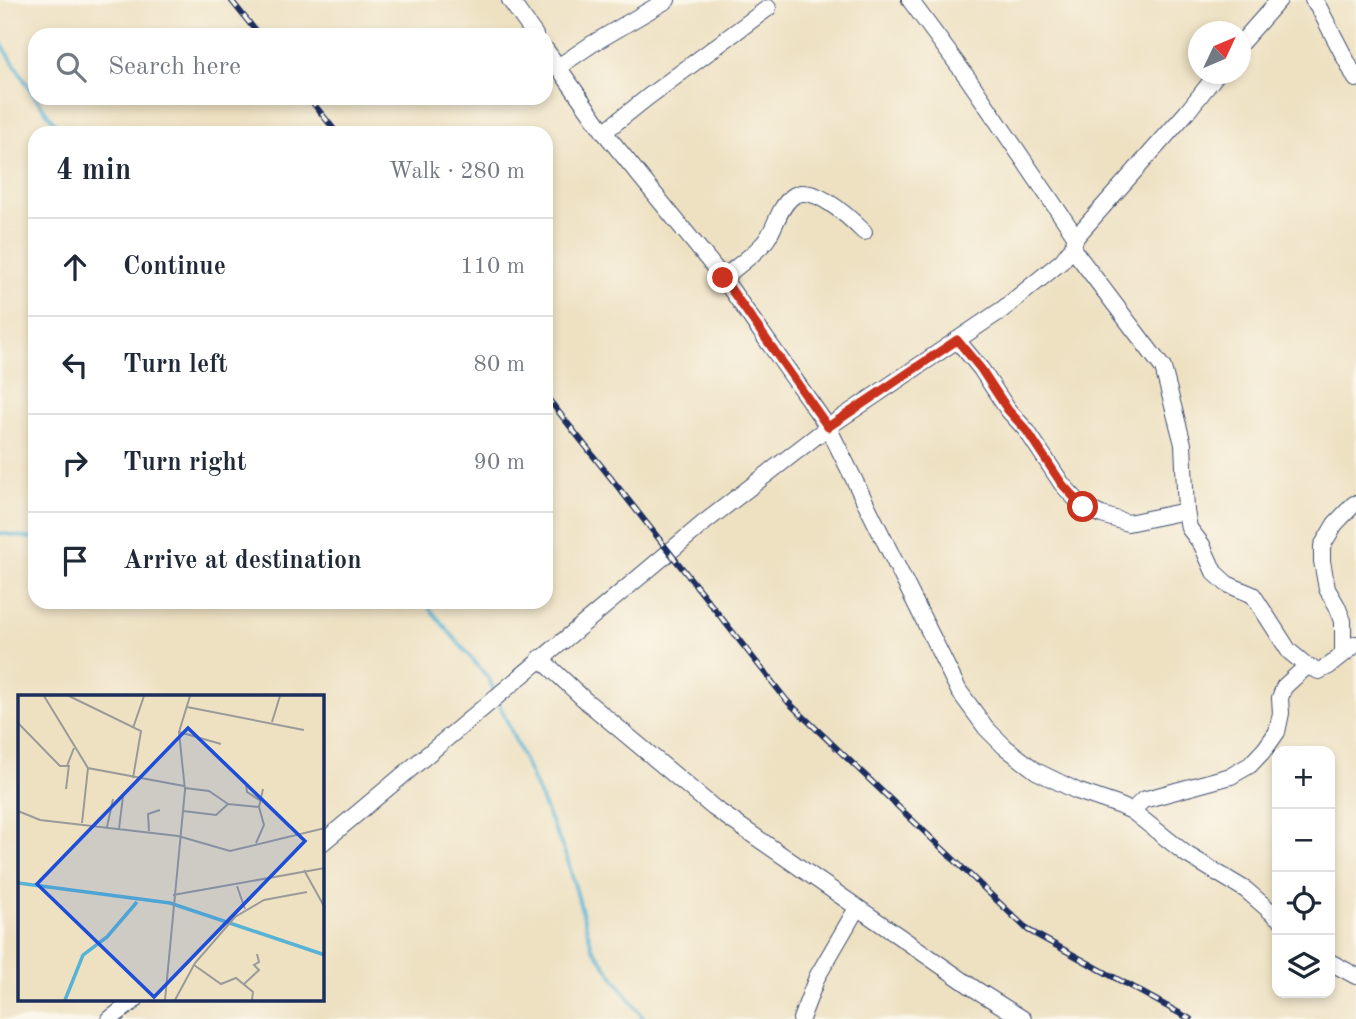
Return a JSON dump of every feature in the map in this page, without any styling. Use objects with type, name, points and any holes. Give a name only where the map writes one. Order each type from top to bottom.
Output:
[{"type":"street","points":[[510,0],[531,28]]},
{"type":"street","points":[[558,67],[667,0]]},
{"type":"street","points":[[910,0],[969,80],[1074,243],[1163,368],[1183,444],[1189,528],[1202,545],[1214,572],[1227,584],[1253,595],[1289,651],[1307,666],[1319,671],[1356,644]]},
{"type":"street","points":[[1251,32],[1279,0]]},
{"type":"street","points":[[1313,0],[1356,79]]},
{"type":"street","points":[[604,132],[768,9]]},
{"type":"street","points":[[553,60],[604,132],[723,278],[828,427],[959,691],[980,720],[1005,747],[1036,771],[1077,792],[1132,811],[1186,855],[1246,890],[1272,913]]},
{"type":"street","points":[[324,841],[705,522],[828,427],[1003,309],[1062,261],[1074,243],[1209,84]]},
{"type":"street","points":[[723,278],[767,240],[783,207],[793,195],[805,193],[824,199],[864,232]]},
{"type":"street","points":[[957,340],[981,369],[1008,410],[1027,431],[1062,484],[1083,507],[1128,523],[1186,511]]},
{"type":"street","points":[[1343,654],[1343,621],[1327,589],[1322,546],[1335,524],[1354,504]]},
{"type":"street","points":[[540,658],[586,701],[714,808],[975,989],[1023,1019]]},
{"type":"street","points":[[1132,811],[1143,800],[1231,776],[1250,765],[1277,732],[1281,713],[1280,698],[1284,687],[1307,666]]},
{"type":"street","points":[[801,1019],[817,977],[857,908]]},
{"type":"street","points":[[1335,965],[1356,976]]},
{"type":"street","points":[[110,1019],[132,1002]]},
{"type":"waterway","points":[[0,41],[28,86]]},
{"type":"waterway","points":[[41,105],[57,126]]},
{"type":"waterway","points":[[0,533],[28,538]]},
{"type":"waterway","points":[[430,609],[489,679],[494,691]]},
{"type":"waterway","points":[[498,701],[567,858],[592,947],[644,1019]]},
{"type":"railway","points":[[231,0],[253,28]]},
{"type":"railway","points":[[315,105],[331,126]]},
{"type":"railway","points":[[553,405],[788,702],[1028,930],[1190,1019]]},
{"type":"route","points":[[723,278],[828,427],[957,340],[981,369],[1008,410],[1027,431],[1062,484],[1083,507]]}]
